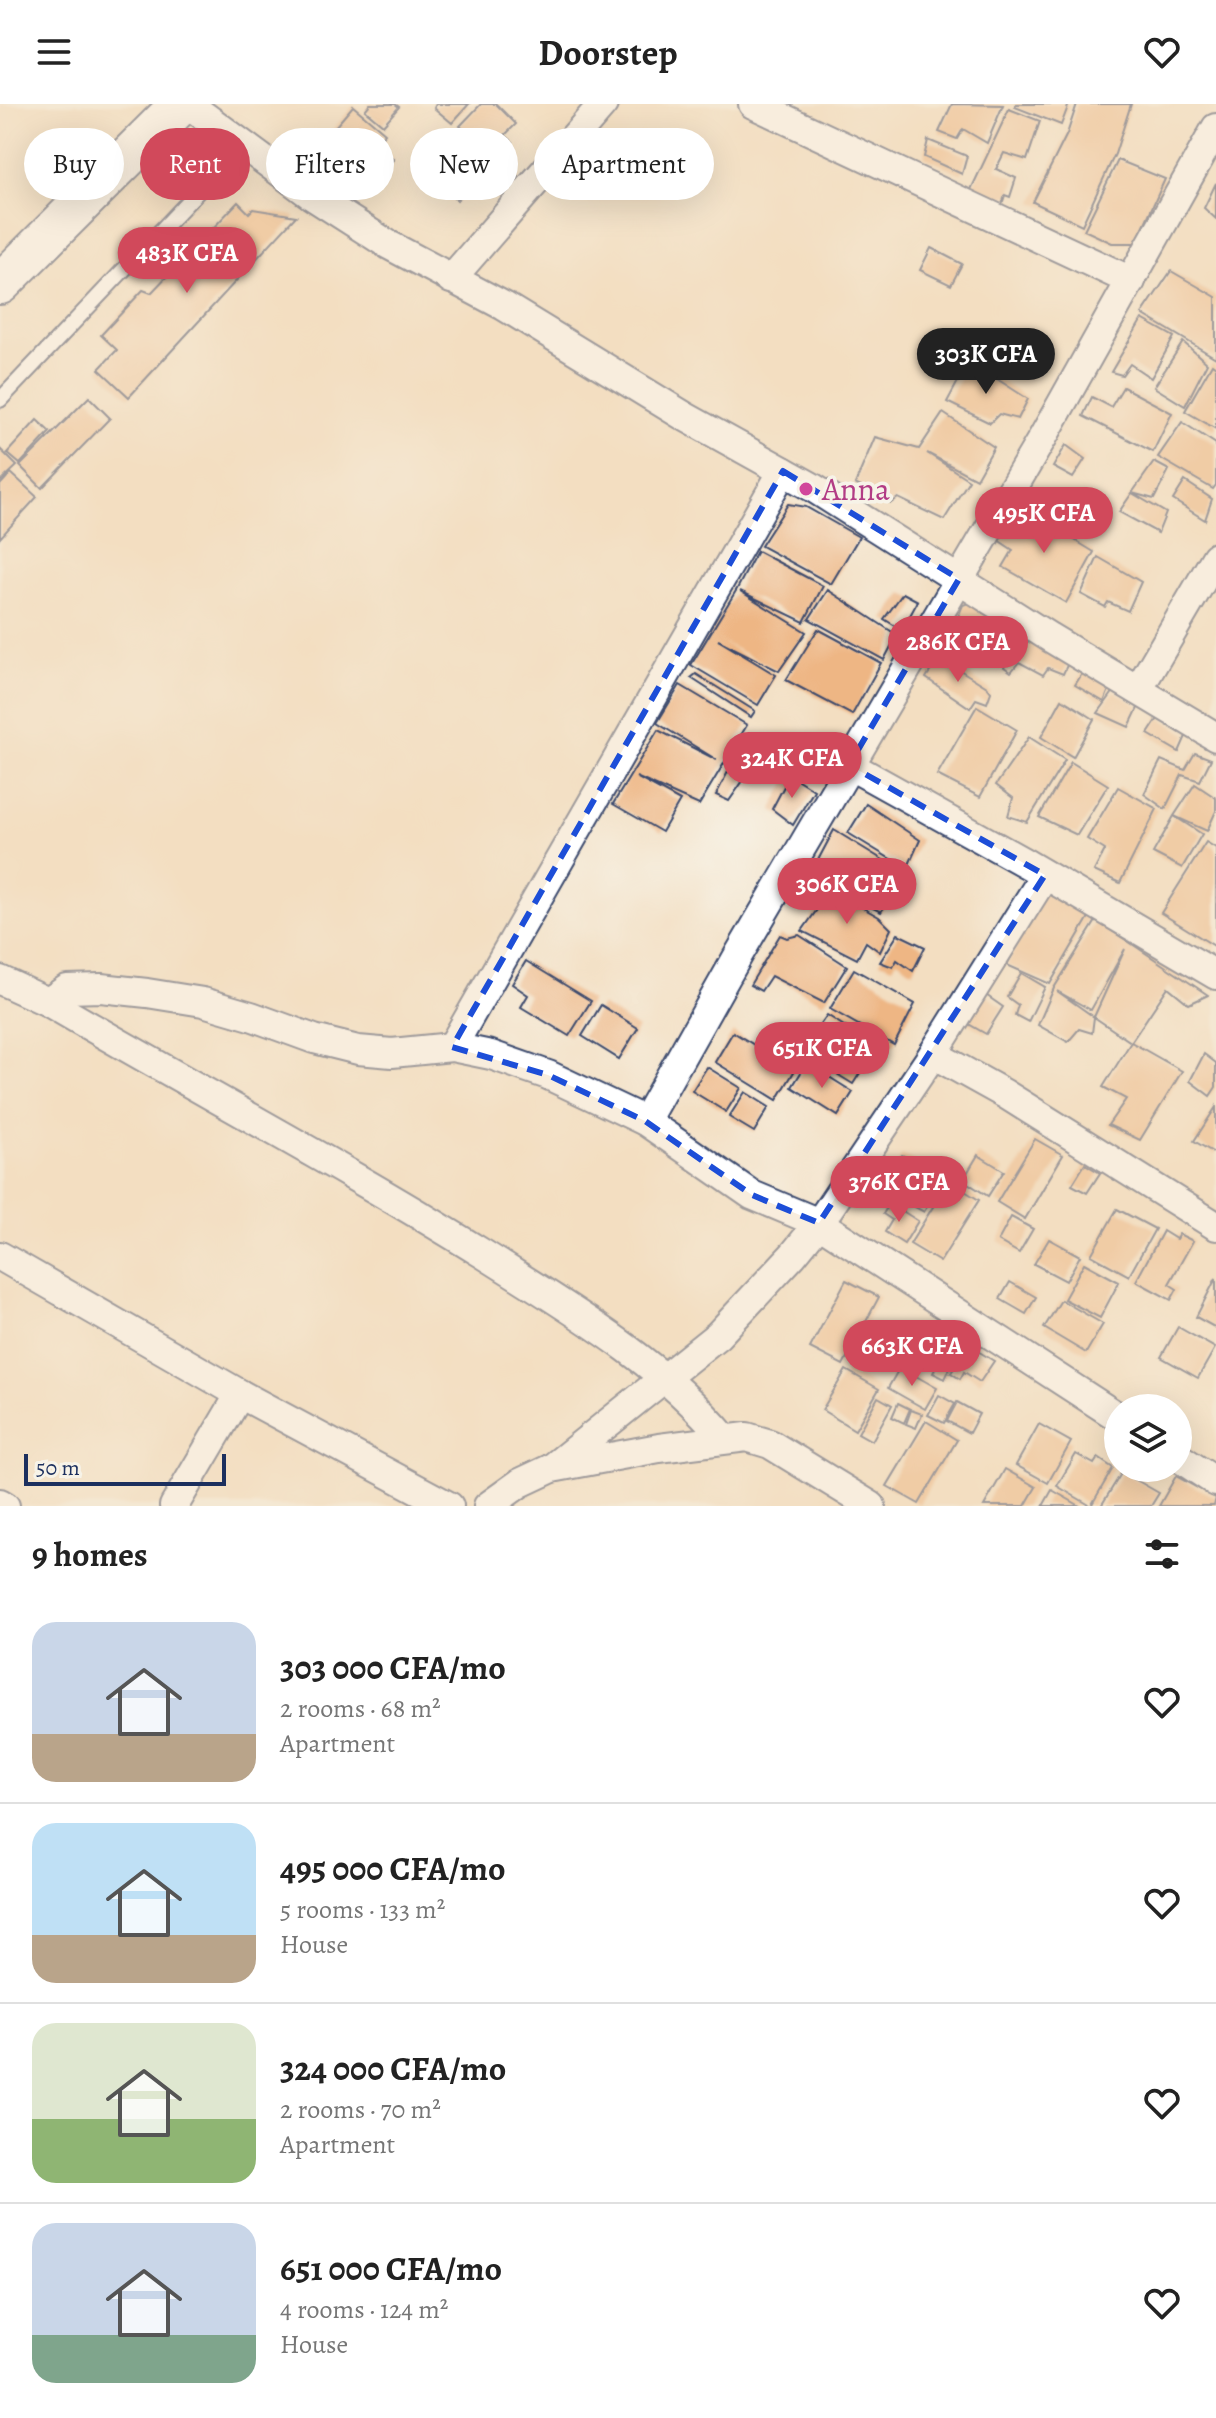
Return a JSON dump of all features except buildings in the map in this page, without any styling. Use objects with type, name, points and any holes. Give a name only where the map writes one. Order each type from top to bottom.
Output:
[{"type":"street","points":[[8,264],[181,104]]},
{"type":"street","points":[[188,104],[222,128]]},
{"type":"street","points":[[451,279],[603,104]]},
{"type":"street","points":[[753,104],[1131,281]]},
{"type":"street","points":[[645,1121],[1131,281],[1216,128]]},
{"type":"street","points":[[250,148],[311,195],[389,245],[504,306],[684,416],[783,471],[1216,737]]},
{"type":"street","points":[[452,1047],[783,471]]},
{"type":"street","points":[[1138,690],[1216,557]]},
{"type":"street","points":[[849,765],[1216,975]]},
{"type":"street","points":[[488,1506],[520,1483],[552,1468],[666,1378],[735,1318],[819,1223],[933,1054],[1045,875]]},
{"type":"street","points":[[0,980],[48,1002],[409,1209],[588,1320],[666,1378],[725,1439]]},
{"type":"street","points":[[48,1002],[67,989],[101,988],[147,993],[203,1002],[314,1039],[358,1050],[392,1053],[452,1047],[491,1055],[548,1075],[645,1121],[752,1195],[819,1223],[1104,1408]]},
{"type":"street","points":[[933,1054],[1005,1094],[1216,1226]]},
{"type":"street","points":[[0,1256],[434,1502]]},
{"type":"street","points":[[174,1506],[240,1394]]},
{"type":"street","points":[[552,1468],[747,1437],[759,1439],[871,1506]]},
{"type":"street","points":[[1192,1466],[1216,1482]]},
{"type":"lane","points":[[0,400],[190,200]]},
{"type":"highlighted area","points":[[783,471],[959,579],[849,765],[1045,875],[819,1223],[752,1195],[645,1121],[548,1075],[452,1047]]},
{"type":"place","name":"Anna","points":[[806,489]]}]
